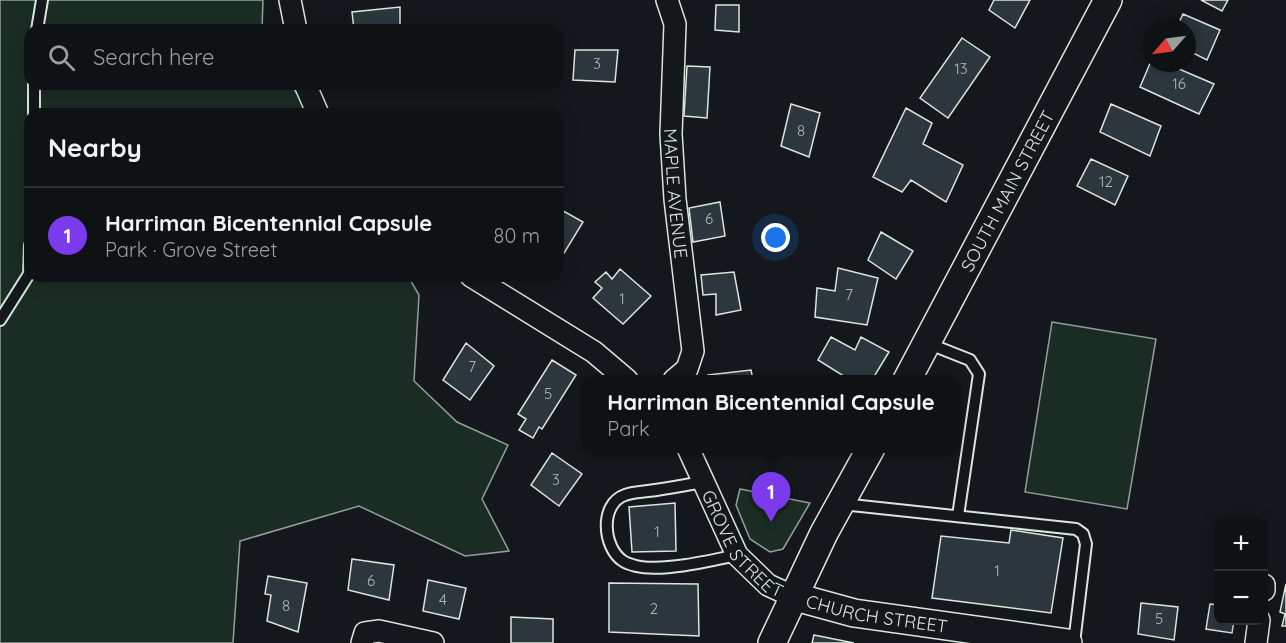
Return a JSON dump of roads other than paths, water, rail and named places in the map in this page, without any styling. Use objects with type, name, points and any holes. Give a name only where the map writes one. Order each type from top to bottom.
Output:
[{"type":"street","points":[[290,0],[295,24]]},
{"type":"street","name":"MAPLE AVENUE","points":[[667,0],[675,24],[671,134],[675,199],[693,351],[687,369],[680,375]]},
{"type":"street","name":"SOUTH MAIN STREET","points":[[911,375],[1108,0]]},
{"type":"street","points":[[308,90],[315,108]]},
{"type":"street","points":[[481,282],[594,352],[621,375]]},
{"type":"street","name":"GROVE STREET","points":[[690,453],[737,555],[768,585],[792,596]]},
{"type":"street","points":[[772,643],[792,596],[868,453]]},
{"type":"street","name":"CHURCH STREET","points":[[792,596],[854,613],[1068,643]]},
{"type":"street","points":[[1256,643],[1258,625]]},
{"type":"street","points":[[362,643],[365,633],[379,631],[419,638],[433,643]]},
{"type":"lane","points":[[38,24],[42,0]]},
{"type":"lane","points":[[34,90],[34,108]]},
{"type":"lane","points":[[0,320],[24,282]]},
{"type":"lane","points":[[927,343],[970,360],[980,374],[958,516]]},
{"type":"lane","points":[[703,482],[624,495],[611,505],[607,514],[607,528],[613,548],[622,560],[637,566],[664,567],[706,562],[737,555]]},
{"type":"lane","points":[[842,503],[1076,529],[1083,534],[1086,544],[1074,643]]},
{"type":"place","name":"Harriman Bicentennial Capsule","points":[[771,522]]}]
